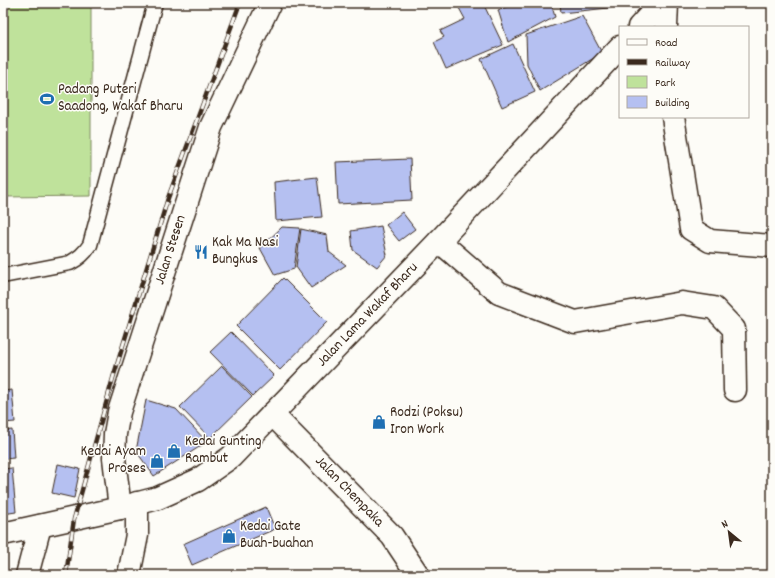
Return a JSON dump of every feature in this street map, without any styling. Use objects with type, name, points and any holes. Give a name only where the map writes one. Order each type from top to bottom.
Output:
[{"type":"street","name":"Jalan Stesen","points":[[129,575],[136,535],[114,458],[115,434],[119,412],[211,127],[270,3]]},
{"type":"street","points":[[640,26],[661,3]]},
{"type":"street","points":[[666,3],[666,26]]},
{"type":"street","name":"Jalan Lama Wakaf Bharu","points":[[3,534],[74,519],[158,498],[198,480],[231,457],[439,241],[618,51]]},
{"type":"street","points":[[673,118],[691,229],[710,241],[772,246]]},
{"type":"street","points":[[439,241],[499,292],[575,322],[682,303],[714,308],[734,329],[735,390]]},
{"type":"street","name":"Jalan Chempaka","points":[[272,414],[392,536],[418,575]]},
{"type":"street","points":[[28,575],[40,526]]},
{"type":"lane","points":[[3,276],[70,263],[85,253],[90,245],[155,3]]},
{"type":"green space","name":"Padang Puteri Saadong, Wakaf Bharu","points":[[3,3],[91,3],[91,196],[3,197]]},
{"type":"building","points":[[470,3],[483,3],[503,45],[446,69],[434,42],[444,37],[440,31],[465,19],[459,8]]},
{"type":"building","points":[[517,3],[551,3],[555,17],[508,42],[498,10]]},
{"type":"building","points":[[560,3],[637,3],[637,5],[561,13]]},
{"type":"building","points":[[582,16],[602,53],[540,91],[527,64],[526,35]]},
{"type":"building","points":[[513,44],[535,92],[502,107],[481,59]]},
{"type":"building","points":[[410,159],[412,200],[338,204],[336,162]]},
{"type":"building","points":[[317,177],[322,217],[276,221],[274,182]]},
{"type":"building","points":[[402,212],[415,229],[399,241],[386,225]]},
{"type":"building","points":[[381,226],[387,255],[377,267],[353,250],[351,231]]},
{"type":"building","points":[[282,227],[300,228],[294,269],[275,275],[260,248]]},
{"type":"building","points":[[301,229],[327,235],[329,252],[346,265],[311,288],[296,267]]},
{"type":"building","points":[[283,278],[327,322],[280,370],[236,326]]},
{"type":"building","points":[[231,332],[274,376],[253,396],[210,352]]},
{"type":"building","points":[[222,366],[252,397],[210,438],[180,407]]},
{"type":"building","points":[[12,390],[15,422],[3,423],[3,391]]},
{"type":"building","points":[[146,400],[176,409],[207,442],[154,476],[136,451]]},
{"type":"building","points":[[12,430],[14,458],[3,459],[3,431]]},
{"type":"building","points":[[58,464],[80,469],[74,498],[52,493]]},
{"type":"building","points":[[12,468],[16,512],[3,514],[3,469]]},
{"type":"building","name":"Kedai Gate Buah-buahan","points":[[266,507],[275,529],[192,565],[183,544]]},
{"type":"railway","points":[[66,575],[74,519],[113,378],[168,198],[240,3]]},
{"type":"place","name":"Padang Puteri Saadong, Wakaf Bharu","points":[[47,99]]},
{"type":"place","name":"Kak Ma Nasi Bungkus","points":[[201,252]]},
{"type":"place","name":"Rodzi (Poksu) Iron Work","points":[[379,422]]},
{"type":"place","name":"Kedai Gunting Rambut","points":[[174,451]]},
{"type":"place","name":"Kedai Ayam Proses","points":[[157,461]]},
{"type":"place","name":"Kedai Gate Buah-buahan","points":[[229,536]]}]
